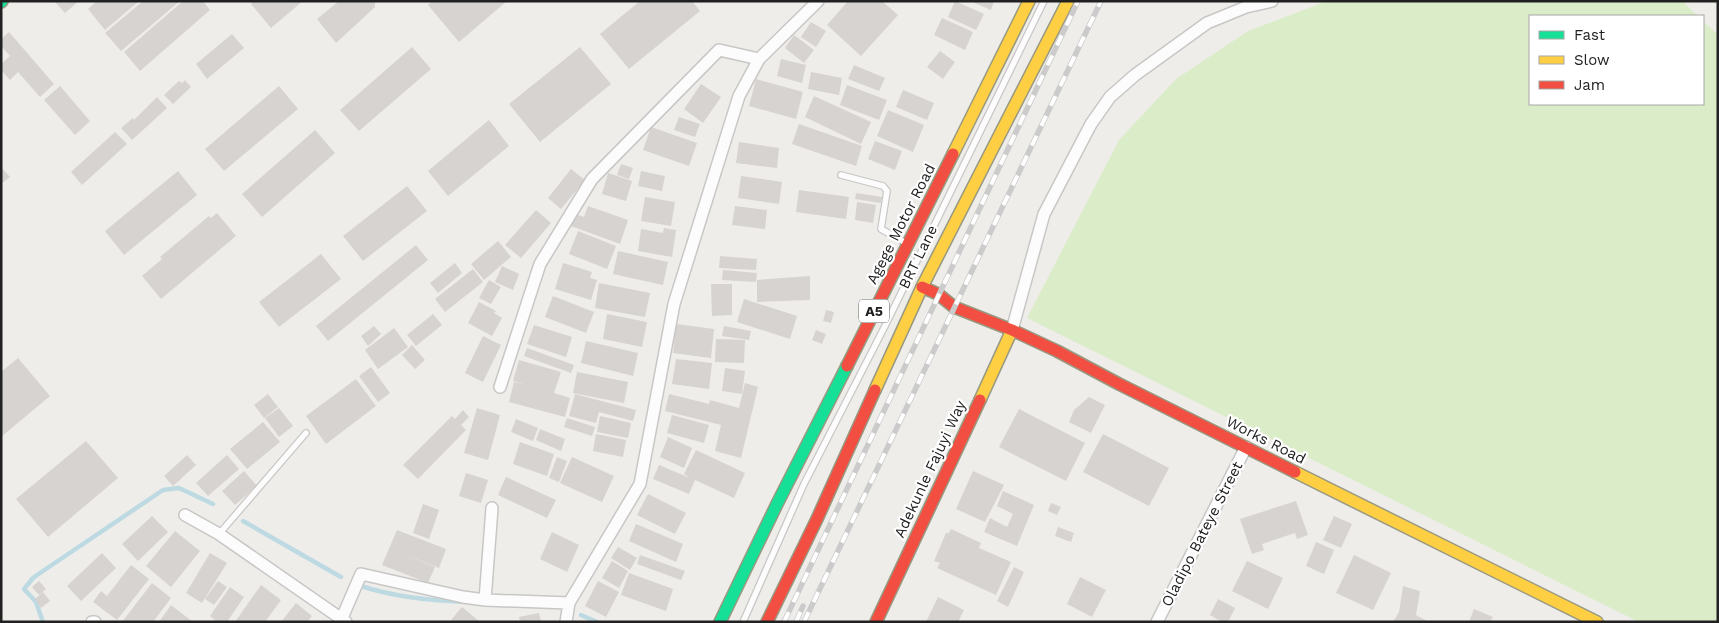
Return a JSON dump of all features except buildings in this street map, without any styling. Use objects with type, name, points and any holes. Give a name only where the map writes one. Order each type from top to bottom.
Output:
[{"type":"main road","name":"Agege Motor Road","points":[[720,622],[776,504],[1029,1]]},
{"type":"main road","name":"A5","points":[[767,622],[817,518],[922,287],[1068,1]]},
{"type":"main road","name":"Works Road","points":[[922,287],[938,294],[954,308],[1012,330],[1597,622]]},
{"type":"main road","name":"Adekunle Fajuyi Way","points":[[876,622],[1012,330]]},
{"type":"street","points":[[566,622],[569,602],[640,484],[674,304],[739,96],[758,59],[818,1]]},
{"type":"street","points":[[1012,330],[1044,214],[1091,124],[1110,97],[1135,74],[1207,23],[1246,7],[1272,1]]},
{"type":"street","points":[[500,387],[540,264],[592,178],[719,50],[758,59]]},
{"type":"street","name":"Oladipo Bateye Street","points":[[1157,622],[1246,447]]},
{"type":"street","points":[[485,600],[492,508]]},
{"type":"street","points":[[185,515],[220,534],[344,620],[361,574],[463,598],[569,602]]},
{"type":"lane","name":"BRT Lane","points":[[743,622],[804,484],[885,326],[1044,1]]},
{"type":"lane","points":[[841,175],[882,186],[888,191],[881,229],[908,244]]},
{"type":"lane","points":[[220,534],[306,433]]},
{"type":"green space","points":[[1327,1],[1682,1],[1697,15],[1529,15],[1529,105],[1704,105],[1704,22],[1718,35],[1718,622],[1639,622],[1027,318],[1119,140],[1176,79],[1248,31]]},
{"type":"waterway","points":[[43,622],[36,602],[24,589],[40,573],[163,490],[179,488],[213,504]]},
{"type":"waterway","points":[[243,521],[341,577]]},
{"type":"waterway","points":[[358,585],[411,597],[465,602]]},
{"type":"waterway","points":[[581,615],[597,622]]},
{"type":"railway","points":[[784,622],[1078,1]]},
{"type":"railway","points":[[804,622],[1101,1]]},
{"type":"railway","points":[[796,622],[803,606]]},
{"type":"traffic: fast","points":[[720,622],[847,366]]},
{"type":"traffic: slow","points":[[953,154],[1029,1]]},
{"type":"traffic: slow","points":[[875,390],[922,287],[1068,1]]},
{"type":"traffic: slow","points":[[980,400],[1012,330]]},
{"type":"traffic: slow","points":[[1295,472],[1597,622]]},
{"type":"traffic: jam","points":[[847,366],[953,154]]},
{"type":"traffic: jam","points":[[922,287],[938,294],[954,307],[1012,330],[1057,351],[1295,472]]},
{"type":"traffic: jam","points":[[767,622],[817,519],[875,390]]},
{"type":"traffic: jam","points":[[876,622],[980,400]]}]
